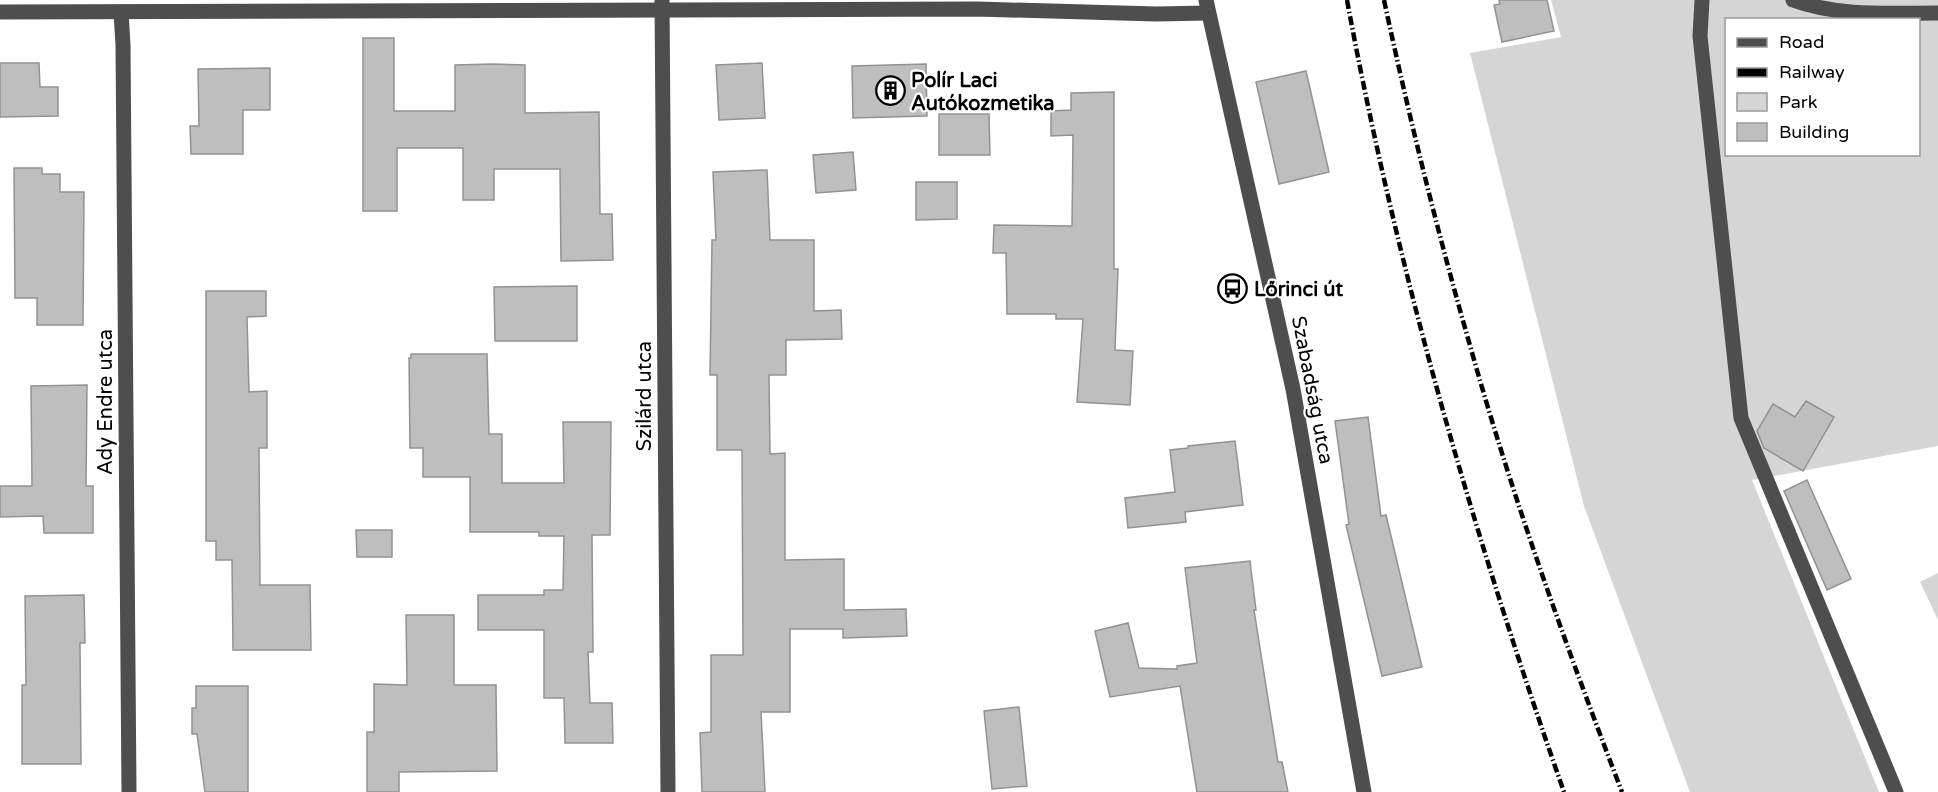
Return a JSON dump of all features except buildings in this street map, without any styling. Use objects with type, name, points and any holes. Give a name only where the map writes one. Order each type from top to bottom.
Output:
[{"type":"street","points":[[1051,10],[1077,0]]},
{"type":"street","points":[[1702,0],[1700,36],[1741,418],[1896,792]]},
{"type":"street","points":[[1793,0],[1811,6],[1852,12],[1938,13]]},
{"type":"street","points":[[0,12],[122,12],[187,6],[976,5],[1156,14],[1207,6]]},
{"type":"street","name":"Szilárd utca","points":[[662,6],[668,792]]},
{"type":"street","name":"Szabadság utca","points":[[1207,6],[1293,389],[1364,792]]},
{"type":"street","name":"Ady Endre utca","points":[[122,12],[129,792]]},
{"type":"green space","points":[[1551,0],[1938,0],[1938,446],[1752,480],[1879,792],[1690,792],[1584,506],[1470,53],[1561,37]]},
{"type":"green space","points":[[1938,573],[1938,620],[1920,582]]},
{"type":"railway","points":[[1347,0],[1389,201],[1440,400],[1499,597],[1564,792]]},
{"type":"railway","points":[[1384,0],[1436,219],[1487,405],[1541,572],[1622,792]]},
{"type":"place","name":"Polír Laci Autókozmetika","points":[[890,91]]},
{"type":"place","name":"Lőrinci út","points":[[1233,289]]}]
